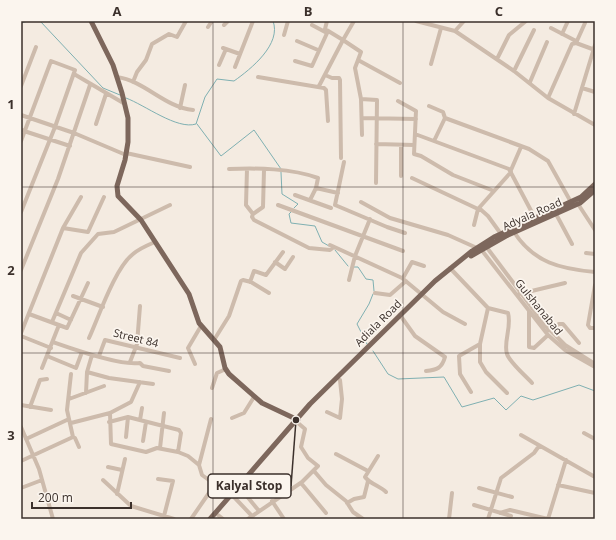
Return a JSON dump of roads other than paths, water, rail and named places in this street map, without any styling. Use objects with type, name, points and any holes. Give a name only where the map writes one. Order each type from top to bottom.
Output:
[{"type":"main road","points":[[91,21],[99,35],[117,77],[125,103],[129,126],[126,154],[117,186],[117,192],[122,200],[141,220],[189,294],[201,326],[220,347],[226,369],[254,397],[268,407],[298,421]]},
{"type":"main road","name":"Adiala Road","points":[[210,519],[298,421],[401,316],[451,269],[501,234],[536,221],[574,204],[595,184]]},
{"type":"main road","name":"Adyala Road","points":[[474,253],[481,247],[536,221],[556,214],[594,193]]},
{"type":"main road","name":"Adiala Road","points":[[451,269],[474,253]]},
{"type":"main road","name":"Adiala Road","points":[[216,517],[298,421],[340,380],[401,316]]},
{"type":"street","points":[[133,82],[137,72],[146,60],[152,44],[168,34],[177,37],[186,21]]},
{"type":"street","points":[[208,27],[212,21]]},
{"type":"street","points":[[224,25],[228,21]]},
{"type":"street","points":[[236,67],[253,21]]},
{"type":"street","points":[[284,35],[288,21]]},
{"type":"street","points":[[327,21],[324,27],[328,32]]},
{"type":"street","points":[[319,86],[354,21]]},
{"type":"street","points":[[416,21],[455,31],[530,82],[548,98],[595,125]]},
{"type":"street","points":[[436,26],[438,21]]},
{"type":"street","points":[[455,31],[464,21]]},
{"type":"street","points":[[497,59],[509,36],[526,21]]},
{"type":"street","points":[[562,34],[568,21]]},
{"type":"street","points":[[548,98],[572,44],[576,42],[585,23]]},
{"type":"street","points":[[312,25],[343,40],[362,53],[355,68],[361,99],[362,135]]},
{"type":"street","points":[[431,64],[441,28]]},
{"type":"street","points":[[551,28],[594,50]]},
{"type":"street","points":[[514,71],[534,30]]},
{"type":"street","points":[[295,61],[312,66],[318,50],[328,32]]},
{"type":"street","points":[[297,40],[318,50]]},
{"type":"street","points":[[530,82],[547,42]]},
{"type":"street","points":[[574,114],[595,45]]},
{"type":"street","points":[[21,86],[36,47]]},
{"type":"street","points":[[219,65],[224,48],[240,54]]},
{"type":"street","points":[[358,60],[400,83]]},
{"type":"street","points":[[21,141],[23,130],[52,61],[75,70],[50,140],[23,201],[21,212]]},
{"type":"street","points":[[74,74],[90,85],[125,103]]},
{"type":"street","points":[[325,75],[332,78],[339,78],[340,80],[342,160],[335,205],[405,233]]},
{"type":"street","points":[[117,77],[133,82],[180,108],[193,110]]},
{"type":"street","points":[[258,77],[319,86],[326,90],[328,121]]},
{"type":"street","points":[[21,270],[70,146],[90,85]]},
{"type":"street","points":[[180,108],[185,85]]},
{"type":"street","points":[[582,88],[595,92]]},
{"type":"street","points":[[96,124],[106,94]]},
{"type":"street","points":[[361,99],[377,100],[376,182]]},
{"type":"street","points":[[398,101],[414,109],[416,119],[414,154],[421,156],[453,175],[494,191]]},
{"type":"street","points":[[429,106],[443,112],[445,118],[434,141]]},
{"type":"street","points":[[21,115],[74,133],[126,154],[190,167]]},
{"type":"street","points":[[362,118],[416,119]]},
{"type":"street","points":[[445,118],[529,149],[548,161],[574,204],[595,230]]},
{"type":"street","points":[[23,130],[70,146]]},
{"type":"street","points":[[415,134],[511,171],[536,221]]},
{"type":"street","points":[[376,144],[414,145]]},
{"type":"street","points":[[400,176],[401,145]]},
{"type":"street","points":[[474,225],[478,208],[511,171],[522,147]]},
{"type":"street","points":[[229,169],[298,173],[315,177],[319,180],[310,200]]},
{"type":"street","points":[[247,169],[246,205],[253,214],[252,217],[254,220],[309,248],[330,250],[332,246],[404,280],[443,312],[465,324]]},
{"type":"street","points":[[253,214],[263,207],[264,170]]},
{"type":"street","points":[[412,178],[478,208],[488,216],[501,234]]},
{"type":"street","points":[[316,188],[338,193]]},
{"type":"street","points":[[295,195],[332,208]]},
{"type":"street","points":[[21,333],[22,327],[29,314],[63,228],[82,197]]},
{"type":"street","points":[[63,228],[88,232],[104,197]]},
{"type":"street","points":[[361,202],[390,218],[448,235],[481,247]]},
{"type":"street","points":[[52,322],[81,253],[98,234],[114,232],[170,205]]},
{"type":"street","points":[[278,205],[403,251]]},
{"type":"street","points":[[556,214],[572,244]]},
{"type":"street","points":[[349,280],[355,256],[370,219]]},
{"type":"street","points":[[514,232],[521,243],[539,258],[551,265],[595,272]]},
{"type":"street","points":[[89,338],[124,264],[132,254],[155,242]]},
{"type":"street","name":"Gulshanabad","points":[[481,247],[547,332],[595,364]]},
{"type":"street","points":[[250,282],[255,270],[265,275],[283,252]]},
{"type":"street","points":[[586,253],[595,254]]},
{"type":"street","points":[[275,262],[285,269],[294,258]]},
{"type":"street","points":[[375,293],[390,295],[404,280],[412,262],[424,266]]},
{"type":"street","points":[[451,269],[488,308],[508,313],[509,318],[506,349],[508,356],[532,383]]},
{"type":"street","points":[[214,340],[229,316],[241,281],[243,280],[250,282],[269,293]]},
{"type":"street","points":[[29,314],[67,328],[88,283]]},
{"type":"street","points":[[519,294],[565,283]]},
{"type":"street","points":[[595,285],[594,298],[588,325],[590,328],[595,328]]},
{"type":"street","name":"Gulshanabad","points":[[519,294],[529,311],[565,350],[595,367]]},
{"type":"street","points":[[73,296],[103,307]]},
{"type":"street","points":[[130,362],[136,348],[140,306]]},
{"type":"street","points":[[488,308],[480,344],[480,362],[486,372],[507,393]]},
{"type":"street","points":[[529,311],[529,347],[534,348],[547,332],[559,324],[563,324],[579,343]]},
{"type":"street","points":[[56,313],[71,320]]},
{"type":"street","points":[[401,316],[415,336],[445,357],[443,364],[438,370],[426,371]]},
{"type":"street","points":[[42,368],[59,325]]},
{"type":"street","points":[[195,364],[188,348],[201,326]]},
{"type":"street","points":[[21,336],[51,348]]},
{"type":"street","name":"Street 84","points":[[99,356],[105,340],[180,358]]},
{"type":"street","points":[[53,342],[92,355],[142,364],[143,366],[169,371]]},
{"type":"street","points":[[471,392],[460,374],[459,356],[480,344]]},
{"type":"street","points":[[47,356],[76,368],[82,352]]},
{"type":"street","points":[[86,393],[87,372],[92,355]]},
{"type":"street","points":[[212,388],[217,373],[226,369]]},
{"type":"street","points":[[87,372],[109,378],[153,384]]},
{"type":"street","points":[[71,374],[67,410],[73,437],[75,438],[79,447]]},
{"type":"street","points":[[30,407],[40,380],[47,379]]},
{"type":"street","points":[[327,412],[340,418],[342,399],[340,380]]},
{"type":"street","points":[[26,438],[70,421],[110,413],[131,402],[140,382]]},
{"type":"street","points":[[69,399],[104,386]]},
{"type":"street","points":[[232,418],[244,413],[254,397]]},
{"type":"street","points":[[21,405],[51,410]]},
{"type":"street","points":[[140,420],[142,408]]},
{"type":"street","points":[[110,413],[111,444],[146,452],[160,448],[178,452],[188,456],[199,465]]},
{"type":"street","points":[[160,448],[164,413]]},
{"type":"street","points":[[110,422],[128,417],[180,431],[178,452]]},
{"type":"street","points":[[126,436],[128,417]]},
{"type":"street","points":[[191,519],[211,490],[213,483],[202,475],[199,465],[211,419]]},
{"type":"street","points":[[248,519],[272,501],[301,483],[318,465],[308,458],[301,447],[305,429],[298,421]]},
{"type":"street","points":[[143,441],[146,422]]},
{"type":"street","points":[[21,427],[34,455],[53,519]]},
{"type":"street","points":[[584,433],[595,439]]},
{"type":"street","points":[[521,435],[595,477]]},
{"type":"street","points":[[21,461],[73,437]]},
{"type":"street","points":[[488,519],[501,478],[534,453],[539,446]]},
{"type":"street","points":[[336,454],[368,470]]},
{"type":"street","points":[[378,456],[365,477],[368,481],[378,485],[386,492]]},
{"type":"street","points":[[117,494],[125,459]]},
{"type":"street","points":[[500,513],[510,510],[548,519],[566,460]]},
{"type":"street","points":[[108,467],[122,470]]},
{"type":"street","points":[[314,470],[326,485],[363,519]]},
{"type":"street","points":[[158,479],[173,482],[164,516]]},
{"type":"street","points":[[21,488],[42,480]]},
{"type":"street","points":[[103,480],[131,506],[174,519]]},
{"type":"street","points":[[347,503],[354,499],[364,497],[368,481]]},
{"type":"street","points":[[301,483],[326,513]]},
{"type":"street","points":[[558,485],[595,493]]},
{"type":"street","points":[[479,488],[512,497]]},
{"type":"street","points":[[241,489],[258,511]]},
{"type":"street","points":[[450,519],[452,493]]},
{"type":"street","points":[[234,497],[252,516]]},
{"type":"street","points":[[272,501],[284,519]]},
{"type":"street","points":[[474,505],[511,516]]},
{"type":"street","points":[[216,517],[223,519]]},
{"type":"waterway","points":[[21,23],[28,21]]},
{"type":"waterway","points":[[40,21],[103,88],[120,95]]},
{"type":"waterway","points":[[126,98],[171,120],[188,125],[196,124],[205,97],[217,79],[234,81],[249,70],[269,47],[275,30],[273,21]]},
{"type":"waterway","points":[[197,124],[221,156],[254,130],[281,169]]},
{"type":"waterway","points":[[281,172],[282,194],[298,204],[294,208]]},
{"type":"waterway","points":[[291,212],[289,214],[291,223],[315,226],[322,242],[329,246]]},
{"type":"waterway","points":[[335,250],[348,266]]},
{"type":"waterway","points":[[354,267],[358,267],[366,279],[373,280],[374,291]]},
{"type":"waterway","points":[[367,344],[357,324],[373,294]]},
{"type":"waterway","points":[[373,351],[388,374],[398,379],[444,377],[462,407],[494,398],[506,410],[521,396],[533,400],[579,385],[595,391]]},
{"type":"place","name":"Kalyal Stop","points":[[296,420]]}]
